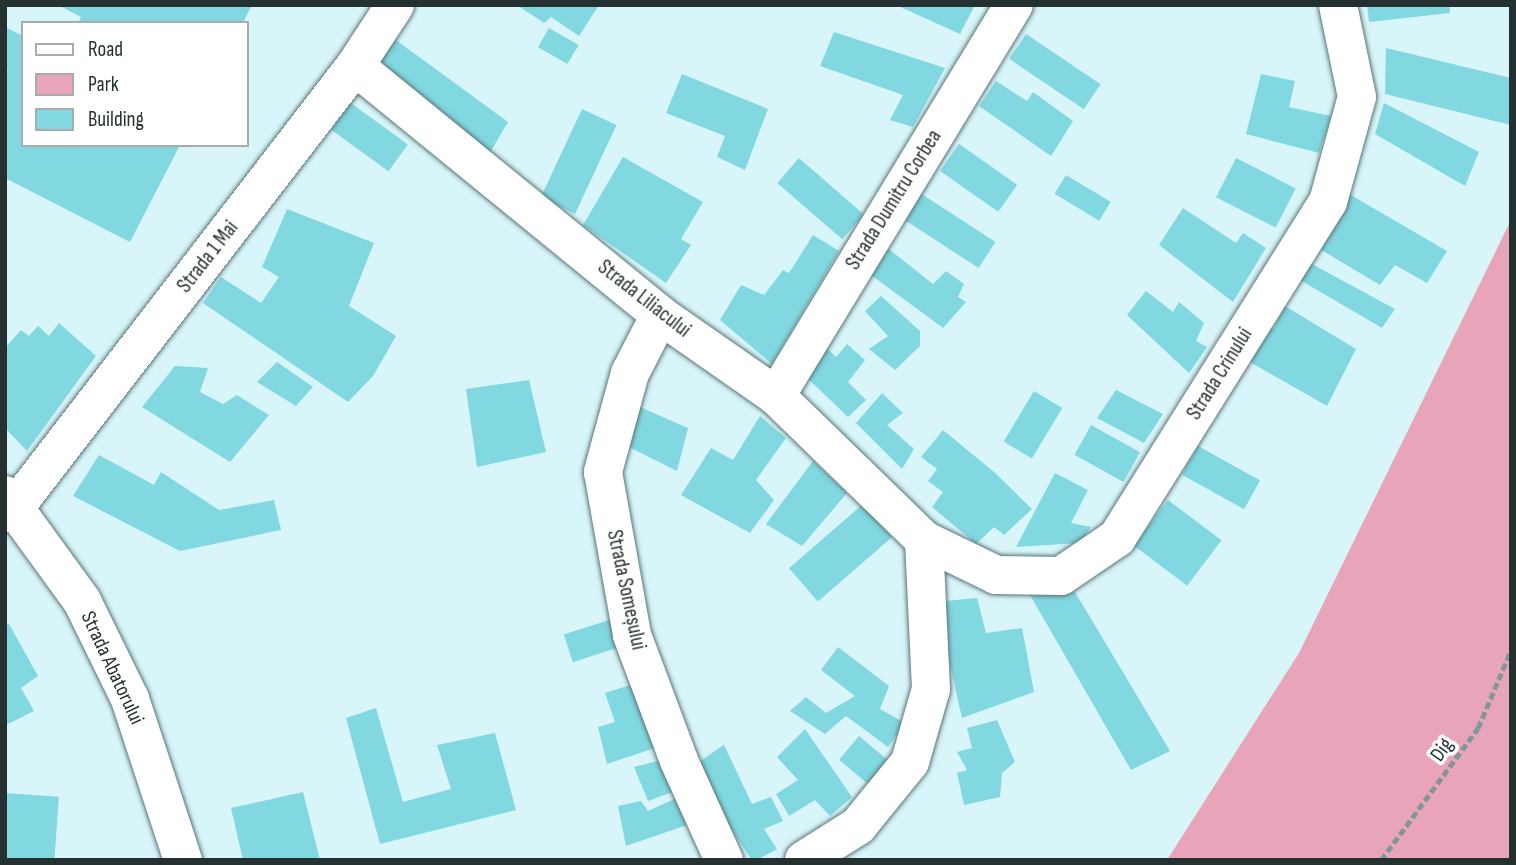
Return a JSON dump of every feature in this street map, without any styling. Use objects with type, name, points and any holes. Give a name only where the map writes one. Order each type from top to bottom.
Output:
[{"type":"street","name":"Strada 1 Mai","points":[[9,505],[355,66],[395,5]]},
{"type":"street","name":"Strada Dumitru Corbea","points":[[776,396],[1014,5]]},
{"type":"street","name":"Strada Crinului","points":[[924,540],[996,575],[1061,576],[1117,538],[1328,202],[1357,97],[1338,5]]},
{"type":"street","name":"Strada Liliacului","points":[[355,66],[660,315],[776,396],[924,540]]},
{"type":"street","name":"Strada Someșului","points":[[660,315],[630,373],[603,472],[632,635],[679,761],[724,860]]},
{"type":"street","name":"Strada Abatorului","points":[[9,505],[82,601],[130,699],[171,816],[183,860]]},
{"type":"street","points":[[804,860],[858,826],[910,762],[931,689],[924,540]]},
{"type":"path","name":"Dig","points":[[1381,860],[1478,727],[1511,650]]},
{"type":"green space","points":[[1511,220],[1511,860],[1167,860],[1299,653]]},
{"type":"building","points":[[58,5],[252,5],[244,21],[79,21],[81,17]]},
{"type":"building","points":[[517,5],[599,5],[579,36],[551,17],[544,23]]},
{"type":"building","points":[[896,5],[975,5],[960,34]]},
{"type":"building","points":[[1367,5],[1450,5],[1450,13],[1369,22]]},
{"type":"building","points":[[5,27],[21,35],[21,147],[179,147],[130,242],[5,178],[5,77],[8,71],[5,70]]},
{"type":"building","points":[[549,28],[578,45],[567,64],[538,47]]},
{"type":"building","points":[[834,32],[945,68],[913,127],[890,120],[903,95],[820,66]]},
{"type":"building","points":[[1026,34],[1101,84],[1084,109],[1009,59]]},
{"type":"building","points":[[396,40],[508,122],[488,156],[376,64]]},
{"type":"building","points":[[1386,48],[1511,78],[1511,125],[1385,94]]},
{"type":"building","points":[[682,74],[768,109],[745,170],[717,157],[725,136],[666,113]]},
{"type":"building","points":[[1261,74],[1295,81],[1289,107],[1331,116],[1319,153],[1246,134]]},
{"type":"building","points":[[996,81],[1027,101],[1033,92],[1073,121],[1051,156],[979,106]]},
{"type":"building","points":[[348,101],[408,144],[388,171],[329,128]]},
{"type":"building","points":[[1384,103],[1479,152],[1465,186],[1375,134]]},
{"type":"building","points":[[582,109],[616,125],[575,214],[541,198]]},
{"type":"building","points":[[959,144],[1017,185],[998,212],[940,171]]},
{"type":"building","points":[[623,157],[703,202],[681,239],[691,245],[666,283],[583,225]]},
{"type":"building","points":[[799,158],[864,214],[842,239],[777,183]]},
{"type":"building","points":[[1236,158],[1296,188],[1276,228],[1216,197]]},
{"type":"building","points":[[1066,175],[1111,202],[1099,221],[1055,194]]},
{"type":"building","points":[[920,193],[995,242],[979,268],[903,219]]},
{"type":"building","points":[[1349,194],[1447,251],[1427,283],[1395,265],[1380,285],[1318,248]]},
{"type":"building","points":[[1183,208],[1236,243],[1243,233],[1266,248],[1233,302],[1159,245]]},
{"type":"building","points":[[287,209],[374,243],[349,306],[396,336],[373,376],[348,402],[203,303],[221,277],[261,303],[279,277],[262,267]]},
{"type":"building","points":[[813,235],[839,251],[772,364],[720,320],[741,285],[764,295],[783,270],[789,273]]},
{"type":"building","points":[[885,246],[933,284],[946,271],[964,284],[958,297],[966,302],[943,328],[867,272]]},
{"type":"building","points":[[1310,263],[1395,309],[1382,328],[1300,280]]},
{"type":"building","points":[[1146,291],[1173,312],[1179,302],[1204,323],[1196,341],[1207,347],[1189,373],[1127,315]]},
{"type":"building","points":[[881,296],[920,331],[920,346],[895,370],[869,349],[888,336],[865,311]]},
{"type":"building","points":[[1285,306],[1356,349],[1327,406],[1248,361],[1266,330],[1274,328]]},
{"type":"building","points":[[59,323],[96,356],[27,451],[5,428],[5,348],[21,330],[29,336],[38,326],[49,336]]},
{"type":"building","points":[[822,343],[836,357],[847,344],[865,360],[848,382],[866,400],[848,417],[801,372]]},
{"type":"building","points":[[277,362],[313,387],[296,406],[257,382]]},
{"type":"building","points":[[175,366],[208,368],[200,392],[223,404],[237,395],[269,415],[230,462],[142,407]]},
{"type":"building","points":[[529,380],[546,452],[477,467],[466,389]]},
{"type":"building","points":[[1116,390],[1163,414],[1144,443],[1097,418]]},
{"type":"building","points":[[1034,391],[1062,408],[1032,459],[1004,442]]},
{"type":"building","points":[[882,393],[903,413],[887,425],[914,449],[902,469],[856,423]]},
{"type":"building","points":[[633,404],[688,428],[677,471],[621,443]]},
{"type":"building","points":[[760,416],[786,438],[756,480],[774,500],[750,533],[681,495],[711,448],[733,460]]},
{"type":"building","points":[[1091,425],[1140,452],[1123,482],[1075,455]]},
{"type":"building","points":[[943,430],[994,472],[1032,509],[1004,535],[994,527],[976,544],[932,507],[943,492],[928,481],[937,469],[921,457]]},
{"type":"building","points":[[1198,446],[1260,480],[1244,509],[1182,475]]},
{"type":"building","points":[[99,455],[154,485],[161,472],[219,510],[274,500],[281,530],[180,551],[73,496]]},
{"type":"building","points":[[813,461],[847,493],[802,546],[766,524]]},
{"type":"building","points":[[1055,473],[1088,490],[1071,523],[1091,527],[1080,543],[1016,547]]},
{"type":"building","points":[[1168,500],[1222,540],[1187,586],[1134,546]]},
{"type":"building","points":[[863,504],[892,537],[818,602],[789,568]]},
{"type":"building","points":[[1075,592],[1170,751],[1131,770],[1030,595]]},
{"type":"building","points":[[977,598],[986,633],[1022,628],[1034,692],[962,718],[936,602]]},
{"type":"building","points":[[618,617],[627,645],[573,662],[564,635]]},
{"type":"building","points":[[9,624],[38,676],[21,688],[34,711],[6,725],[5,625]]},
{"type":"building","points":[[838,647],[889,686],[880,709],[905,723],[888,747],[846,716],[825,734],[790,711],[806,697],[826,713],[855,696],[821,670]]},
{"type":"building","points":[[636,683],[658,747],[607,764],[598,727],[615,722],[605,693]]},
{"type":"building","points":[[376,708],[403,802],[451,789],[437,745],[495,733],[516,810],[380,844],[346,718]]},
{"type":"building","points":[[997,720],[1015,762],[1002,773],[1000,797],[964,805],[957,773],[967,770],[957,752],[972,748],[967,728]]},
{"type":"building","points":[[805,729],[852,797],[830,816],[815,800],[789,816],[776,794],[798,780],[777,757]]},
{"type":"building","points":[[859,736],[890,762],[870,785],[839,760]]},
{"type":"building","points":[[724,745],[752,804],[771,797],[783,821],[764,829],[777,849],[757,860],[752,860],[726,822],[697,763]]},
{"type":"building","points":[[665,759],[678,790],[648,801],[634,767]]},
{"type":"building","points":[[303,792],[320,860],[243,860],[231,808]]},
{"type":"building","points":[[5,793],[59,797],[54,860],[5,860]]},
{"type":"building","points":[[681,796],[690,824],[626,846],[618,806],[641,801],[648,811]]}]
